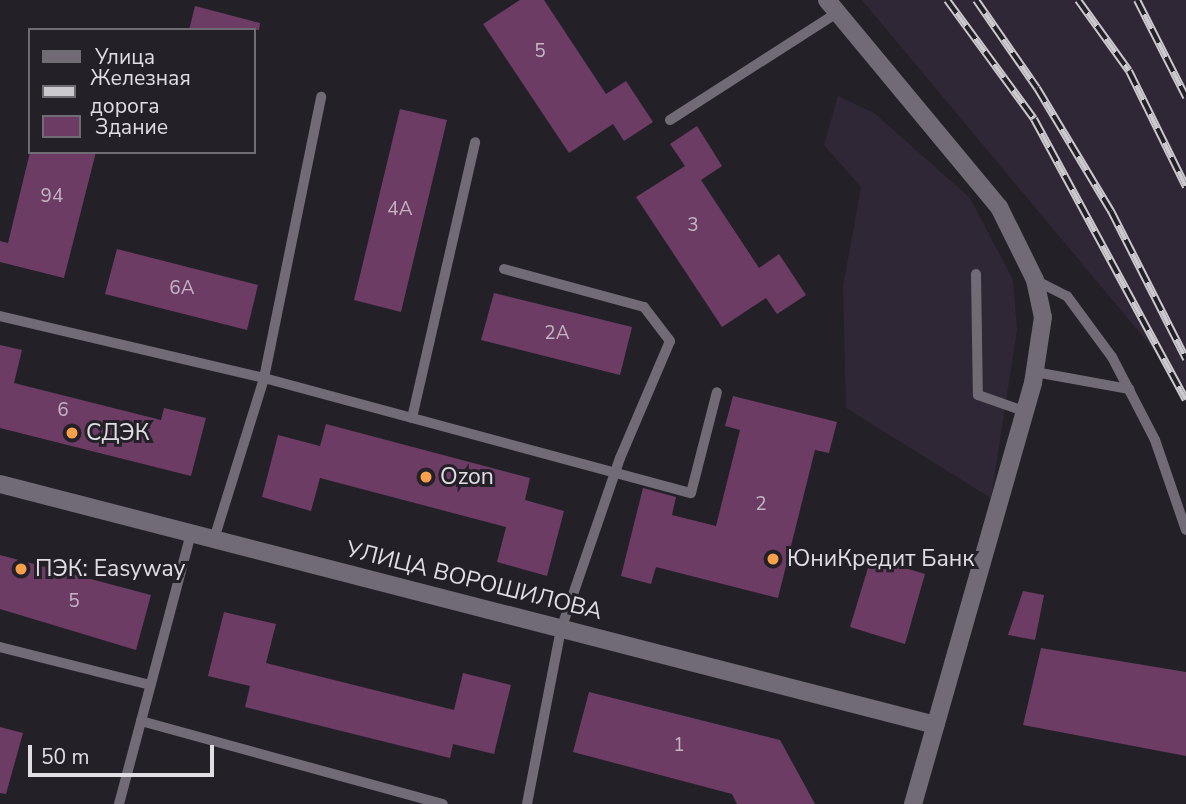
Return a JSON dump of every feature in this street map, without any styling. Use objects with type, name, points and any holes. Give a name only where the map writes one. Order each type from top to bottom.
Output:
[{"type":"street","points":[[833,6],[992,198],[1035,280],[1043,317],[1035,372],[913,804]]},
{"type":"street","name":"УЛИЦА ВОРОШИЛОВА","points":[[0,484],[935,725]]},
{"type":"lane","points":[[670,120],[833,6]]},
{"type":"lane","points":[[214,539],[264,378],[321,97]]},
{"type":"lane","points":[[412,418],[475,142]]},
{"type":"lane","points":[[504,269],[644,307],[670,341],[615,472],[561,629],[527,804]]},
{"type":"lane","points":[[976,274],[978,395],[1024,411]]},
{"type":"lane","points":[[1035,280],[1067,296],[1129,389],[1165,465],[1186,530]]},
{"type":"lane","points":[[0,316],[264,378],[691,492],[717,392]]},
{"type":"lane","points":[[1035,372],[1129,389]]},
{"type":"lane","points":[[119,804],[191,534]]},
{"type":"lane","points":[[0,647],[150,685]]},
{"type":"lane","points":[[141,721],[443,804]]},
{"type":"shaded area","points":[[862,0],[1186,0],[1186,388]]},
{"type":"shaded area","points":[[838,96],[874,113],[970,198],[1013,280],[1017,330],[991,498],[846,408],[843,287],[861,187],[824,145]]},
{"type":"building","points":[[520,0],[544,0],[606,94],[626,81],[653,122],[624,141],[613,124],[569,153],[483,24]]},
{"type":"building","points":[[195,6],[260,23],[259,30],[190,28]]},
{"type":"building","points":[[400,109],[447,120],[401,312],[354,300]]},
{"type":"building","points":[[697,126],[722,166],[701,180],[759,268],[779,254],[806,295],[777,314],[766,298],[722,327],[636,197],[685,166],[670,144]]},
{"type":"building","points":[[30,154],[95,154],[64,278],[0,262],[0,241],[8,243]]},
{"type":"building","points":[[117,249],[258,285],[247,330],[105,294]]},
{"type":"building","points":[[494,293],[632,327],[620,375],[481,340]]},
{"type":"building","points":[[0,345],[22,350],[14,383],[161,420],[164,408],[206,418],[191,476],[0,428]]},
{"type":"building","points":[[733,396],[837,422],[829,453],[815,450],[778,598],[656,567],[651,584],[621,576],[643,488],[676,497],[672,515],[716,526],[740,430],[725,426]]},
{"type":"building","points":[[326,424],[530,478],[525,500],[564,511],[547,576],[497,562],[506,527],[320,478],[311,511],[262,497],[278,435],[320,446]]},
{"type":"building","points":[[0,555],[151,595],[136,650],[0,609]]},
{"type":"building","points":[[871,558],[925,574],[905,644],[850,627]]},
{"type":"building","points":[[1023,591],[1044,595],[1035,640],[1008,635]]},
{"type":"building","points":[[224,612],[276,624],[266,663],[454,710],[463,673],[511,685],[494,754],[453,744],[450,758],[245,707],[250,686],[208,676]]},
{"type":"building","points":[[1041,648],[1186,672],[1186,756],[1023,725]]},
{"type":"building","points":[[589,692],[780,740],[815,804],[737,804],[732,794],[573,752]]},
{"type":"building","points":[[0,727],[23,733],[6,794],[0,793]]},
{"type":"railway","points":[[947,0],[1034,119],[1186,400]]},
{"type":"railway","points":[[976,0],[1037,88],[1111,211],[1186,359]]},
{"type":"railway","points":[[1078,0],[1129,71],[1186,187]]},
{"type":"railway","points":[[1137,0],[1186,97]]},
{"type":"place","name":"СДЭК","points":[[72,433]]},
{"type":"place","name":"Ozon","points":[[426,477]]},
{"type":"place","name":"ЮниКредит Банк","points":[[773,559]]},
{"type":"place","name":"ПЭК: Easyway","points":[[21,569]]}]
